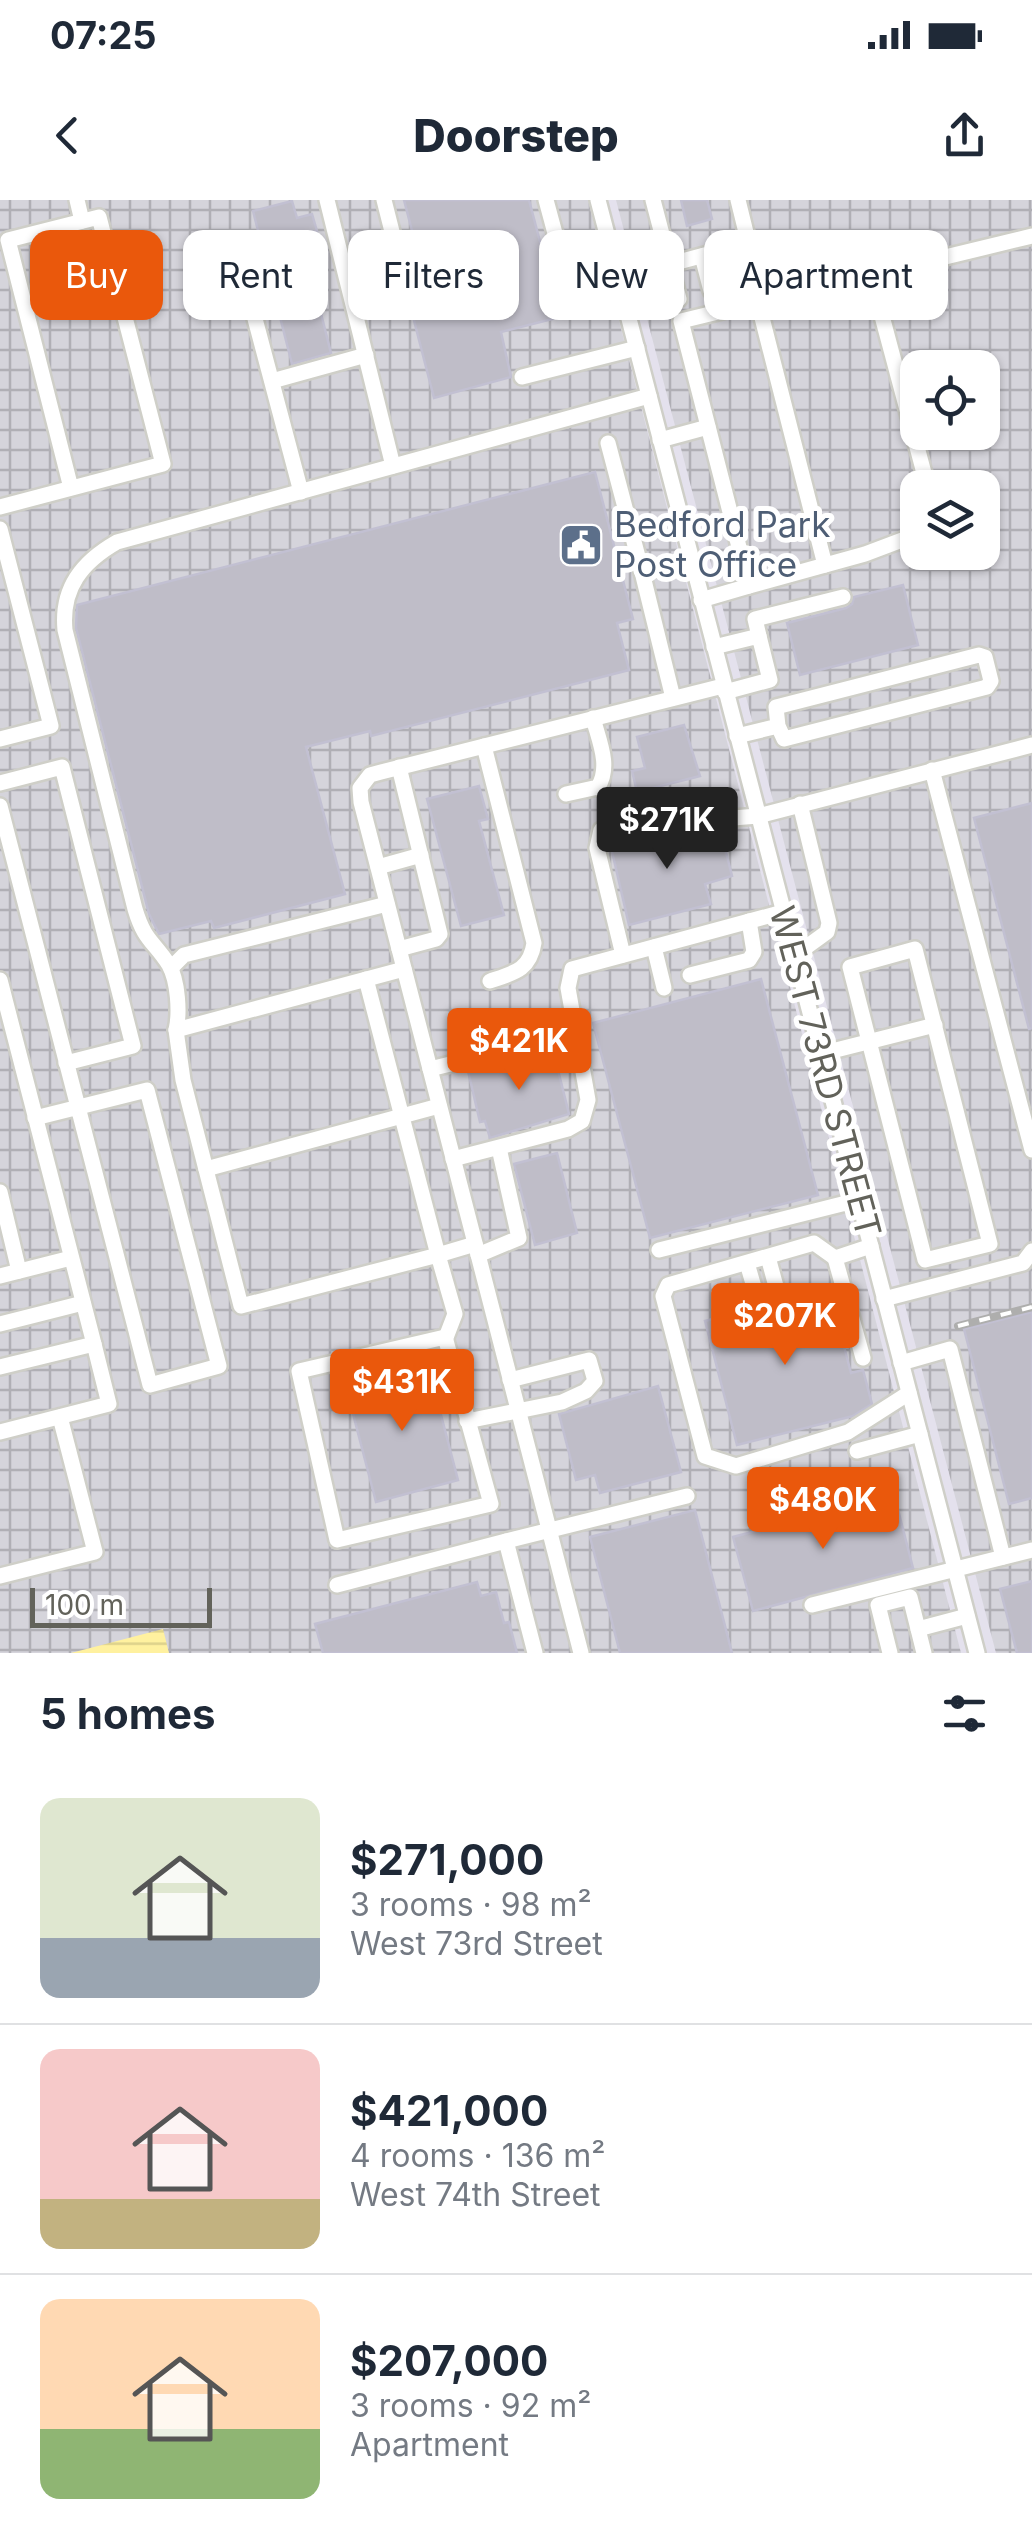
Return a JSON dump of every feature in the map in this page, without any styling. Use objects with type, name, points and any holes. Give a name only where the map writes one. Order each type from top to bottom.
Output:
[{"type":"street","points":[[77,200],[82,221]]},
{"type":"street","points":[[327,200],[393,466]]},
{"type":"street","points":[[384,200],[392,230]]},
{"type":"street","points":[[546,200],[554,230]]},
{"type":"street","name":"WEST 73RD STREET","points":[[598,200],[606,230]]},
{"type":"street","points":[[653,200],[661,230]]},
{"type":"street","points":[[738,200],[746,230]]},
{"type":"street","points":[[0,506],[71,488],[163,464],[99,217],[8,240],[71,488]]},
{"type":"street","points":[[948,256],[1032,236]]},
{"type":"street","points":[[684,260],[702,256],[704,264]]},
{"type":"street","points":[[704,315],[681,320],[749,586]]},
{"type":"street","points":[[256,320],[301,492]]},
{"type":"street","name":"WEST 73RD STREET","points":[[629,320],[977,1653]]},
{"type":"street","points":[[763,320],[825,565]]},
{"type":"street","points":[[883,320],[923,470]]},
{"type":"street","points":[[522,377],[636,348]]},
{"type":"street","points":[[272,380],[366,355]]},
{"type":"street","points":[[499,1148],[518,1238],[241,1306],[183,1080],[171,968],[144,936],[135,910],[65,630],[63,608],[90,557],[116,542],[649,396]]},
{"type":"street","points":[[660,440],[708,427]]},
{"type":"street","points":[[608,443],[673,698]]},
{"type":"street","points":[[0,529],[51,726],[0,739]]},
{"type":"street","points":[[702,600],[900,540]]},
{"type":"street","points":[[642,572],[691,560]]},
{"type":"street","points":[[581,1653],[360,788],[370,775],[399,767],[673,698],[770,680],[755,619],[843,597]]},
{"type":"street","points":[[714,647],[759,636]]},
{"type":"street","points":[[979,654],[985,657],[991,681],[986,687],[784,739],[778,726],[776,708],[979,654]]},
{"type":"street","points":[[566,794],[598,787],[604,776],[604,756],[593,718]]},
{"type":"street","points":[[737,736],[778,726]]},
{"type":"street","points":[[623,955],[597,848],[600,830],[623,819],[704,801],[726,810],[733,818],[758,816],[1032,745]]},
{"type":"street","points":[[484,746],[534,942],[528,964],[522,970],[490,981]]},
{"type":"street","points":[[0,783],[62,767],[133,1046],[66,1064]]},
{"type":"street","points":[[399,767],[440,934],[436,939],[399,949]]},
{"type":"street","points":[[932,770],[1032,1150]]},
{"type":"street","points":[[794,956],[826,932],[829,923],[800,804]]},
{"type":"street","points":[[0,806],[66,1064],[78,1107],[150,1385],[218,1366],[147,1090],[78,1107],[35,1118]]},
{"type":"street","points":[[378,867],[420,856]]},
{"type":"street","points":[[171,968],[184,955],[388,904]]},
{"type":"street","points":[[453,1160],[568,1129],[582,1121],[588,1100],[568,988],[572,969],[783,912]]},
{"type":"street","points":[[690,975],[749,960],[754,952],[749,922]]},
{"type":"street","points":[[654,947],[664,988]]},
{"type":"street","points":[[915,949],[990,1244],[924,1260],[869,1041],[850,966],[915,949]]},
{"type":"street","points":[[176,1030],[404,969]]},
{"type":"street","points":[[0,980],[66,1259],[83,1302],[109,1404],[0,1432]]},
{"type":"street","points":[[366,980],[455,1314],[445,1340],[491,1504],[337,1540],[299,1372],[444,1337],[445,1340]]},
{"type":"street","points":[[820,1054],[934,1025]]},
{"type":"street","points":[[430,1069],[576,1033]]},
{"type":"street","points":[[206,1168],[440,1106]]},
{"type":"street","points":[[0,1192],[20,1271]]},
{"type":"street","points":[[658,1250],[858,1200]]},
{"type":"street","points":[[863,1358],[834,1258],[814,1243],[668,1285],[664,1296],[705,1456],[736,1466],[848,1432],[909,1393]]},
{"type":"street","points":[[834,1258],[870,1246]]},
{"type":"street","points":[[884,1299],[1022,1263],[1032,1251]]},
{"type":"street","points":[[768,1257],[777,1290]]},
{"type":"street","points":[[0,1276],[66,1259]]},
{"type":"street","points":[[746,1262],[756,1294]]},
{"type":"street","points":[[0,1324],[83,1302]]},
{"type":"street","points":[[0,1368],[94,1344]]},
{"type":"street","points":[[901,1362],[950,1349],[1004,1557]]},
{"type":"street","points":[[467,1421],[562,1402],[586,1391],[595,1381],[588,1360],[510,1380]]},
{"type":"street","points":[[0,1576],[96,1552],[60,1416]]},
{"type":"street","points":[[857,1450],[920,1434]]},
{"type":"street","points":[[336,1585],[687,1496]]},
{"type":"street","points":[[506,1541],[535,1653]]},
{"type":"street","points":[[812,1605],[1032,1550]]},
{"type":"street","points":[[890,1653],[878,1605],[910,1597],[924,1653]]},
{"type":"street","points":[[918,1628],[967,1616]]},
{"type":"shaded area","points":[[0,200],[588,200],[596,230],[539,230],[539,320],[619,320],[961,1653],[0,1653]]},
{"type":"shaded area","points":[[616,200],[1032,200],[1032,1653],[996,1653],[647,320],[684,320],[684,230],[624,230]]},
{"type":"shaded area","points":[[163,1629],[169,1653],[71,1653]]},
{"type":"building","points":[[404,200],[529,200],[539,238],[539,320],[548,320],[501,332],[511,377],[434,398],[414,320],[519,320],[519,230],[412,230]]},
{"type":"building","points":[[681,200],[707,200],[712,219],[687,226]]},
{"type":"building","points":[[292,201],[297,218],[312,214],[317,230],[258,230],[253,211]]},
{"type":"building","points":[[281,320],[323,320],[331,353],[292,364]]},
{"type":"building","points":[[595,472],[633,619],[617,623],[629,670],[371,736],[370,731],[306,747],[345,894],[214,928],[211,921],[159,934],[149,914],[76,628],[77,605]]},
{"type":"building","points":[[903,585],[918,645],[800,675],[787,623],[846,608],[854,597]]},
{"type":"building","points":[[684,725],[700,776],[637,792],[632,771],[645,768],[637,737]]},
{"type":"building","points":[[479,786],[488,819],[479,821],[504,915],[461,926],[427,799]]},
{"type":"building","points":[[1032,803],[1032,1028],[1029,1029],[974,818]]},
{"type":"building","points":[[690,822],[695,844],[722,836],[732,876],[705,884],[711,904],[629,925],[610,843]]},
{"type":"building","points":[[761,979],[818,1195],[650,1238],[593,1023]]},
{"type":"building","points":[[553,1050],[569,1114],[490,1138],[485,1121],[480,1122],[468,1071]]},
{"type":"building","points":[[557,1153],[577,1233],[535,1245],[514,1164]]},
{"type":"building","points":[[829,1289],[851,1373],[863,1370],[872,1404],[853,1416],[737,1445],[705,1321]]},
{"type":"building","points":[[1032,1312],[1032,1498],[1009,1504],[964,1329]]},
{"type":"building","points":[[428,1365],[458,1480],[376,1502],[346,1387]]},
{"type":"building","points":[[658,1386],[681,1472],[600,1493],[595,1475],[576,1480],[559,1414]]},
{"type":"building","points":[[894,1494],[913,1568],[753,1611],[733,1537]]},
{"type":"building","points":[[695,1510],[732,1653],[620,1653],[590,1537]]},
{"type":"building","points":[[1032,1581],[1032,1653],[1017,1653],[1000,1589]]},
{"type":"building","points":[[477,1582],[481,1596],[496,1592],[517,1653],[323,1653],[315,1624]]},
{"type":"railway","points":[[958,1326],[1032,1307]]},
{"type":"place","name":"Bedford Park Post Office","points":[[581,545]]}]
